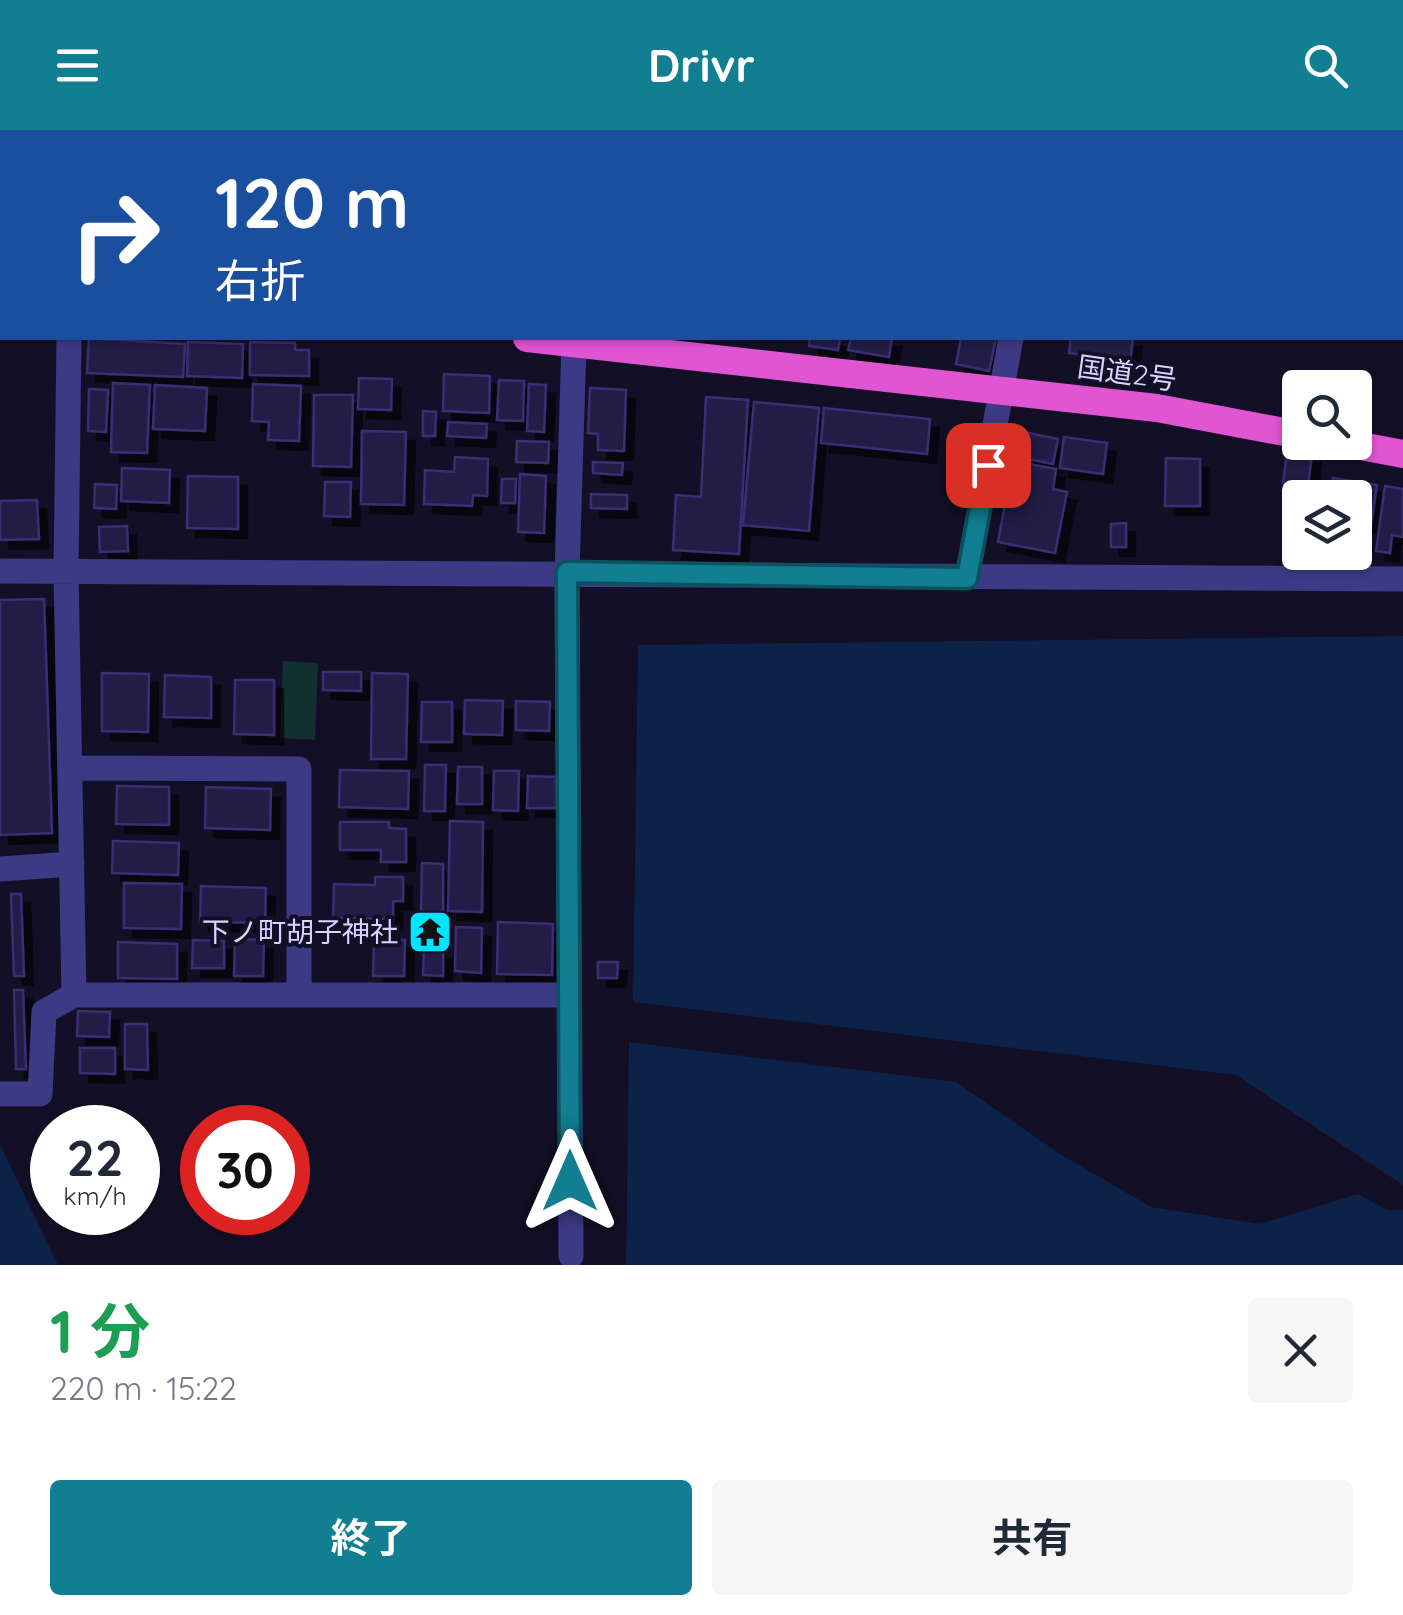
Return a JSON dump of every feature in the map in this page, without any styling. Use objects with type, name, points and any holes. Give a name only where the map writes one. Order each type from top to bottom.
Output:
[{"type":"highway","name":"国道2号","points":[[550,340],[1157,408],[1282,432]]},
{"type":"highway","points":[[1372,448],[1403,454]]},
{"type":"street","points":[[69,340],[66,572],[74,995]]},
{"type":"street","points":[[967,578],[1011,340]]},
{"type":"street","points":[[570,1256],[567,572],[574,342]]},
{"type":"street","points":[[0,571],[1403,579]]},
{"type":"street","points":[[70,768],[299,770],[299,994]]},
{"type":"street","points":[[0,869],[72,864]]},
{"type":"street","points":[[0,1094],[40,1094],[44,1012],[74,995],[569,995]]},
{"type":"green space","points":[[283,661],[318,663],[315,740],[280,738]]},
{"type":"water","points":[[1403,636],[1403,1185],[1236,1075],[633,1002],[638,645]]},
{"type":"water","points":[[629,1042],[956,1082],[1060,1154],[1151,1207],[1260,1224],[1358,1194],[1387,1210],[1403,1210],[1403,1265],[626,1265]]},
{"type":"water","points":[[0,1144],[30,1207],[30,1235],[44,1235],[58,1265],[0,1265]]},
{"type":"building","points":[[89,340],[185,344],[183,377],[87,373]]},
{"type":"building","points":[[810,340],[840,340],[838,350],[809,346]]},
{"type":"building","points":[[850,340],[892,340],[889,357],[848,350]]},
{"type":"building","points":[[961,340],[996,340],[989,371],[956,364]]},
{"type":"building","points":[[1071,340],[1133,340],[1130,362],[1069,353]]},
{"type":"building","points":[[188,342],[243,344],[242,378],[187,376]]},
{"type":"building","points":[[250,342],[295,343],[295,350],[309,350],[309,376],[250,375]]},
{"type":"building","points":[[444,374],[490,376],[489,413],[443,411]]},
{"type":"building","points":[[359,378],[392,379],[391,410],[358,409]]},
{"type":"building","points":[[499,380],[524,381],[523,421],[497,420]]},
{"type":"building","points":[[113,383],[150,385],[147,453],[111,452]]},
{"type":"building","points":[[253,384],[301,386],[299,441],[268,440],[269,422],[252,421]]},
{"type":"building","points":[[529,384],[546,385],[544,432],[527,431]]},
{"type":"building","points":[[155,385],[207,388],[205,431],[153,429]]},
{"type":"building","points":[[590,388],[626,390],[624,451],[598,450],[598,434],[588,433]]},
{"type":"building","points":[[89,389],[108,390],[106,432],[88,431]]},
{"type":"building","points":[[314,395],[353,395],[351,467],[313,466]]},
{"type":"building","points":[[706,397],[748,400],[739,554],[673,550],[676,495],[701,497]]},
{"type":"building","points":[[754,402],[819,408],[809,531],[743,525]]},
{"type":"building","points":[[824,408],[930,419],[927,454],[821,443]]},
{"type":"building","points":[[423,411],[436,412],[435,436],[423,436]]},
{"type":"building","points":[[448,422],[487,424],[486,438],[447,436]]},
{"type":"building","points":[[362,431],[406,432],[404,505],[361,504]]},
{"type":"building","points":[[1019,431],[1058,439],[1053,464],[1014,456]]},
{"type":"building","points":[[1064,437],[1107,443],[1103,474],[1060,468]]},
{"type":"building","points":[[517,441],[549,442],[548,463],[516,462]]},
{"type":"building","points":[[455,457],[488,459],[487,496],[473,495],[472,506],[424,504],[425,470],[454,472]]},
{"type":"building","points":[[1166,458],[1200,459],[1200,506],[1165,506]]},
{"type":"building","points":[[1286,460],[1311,460],[1309,480],[1284,480]]},
{"type":"building","points":[[1013,461],[1056,469],[1053,489],[1067,492],[1055,553],[998,542]]},
{"type":"building","points":[[593,462],[623,463],[622,475],[593,473]]},
{"type":"building","points":[[122,468],[170,470],[169,503],[121,501]]},
{"type":"building","points":[[520,474],[546,476],[544,533],[518,532]]},
{"type":"building","points":[[188,476],[238,477],[238,529],[187,528]]},
{"type":"building","points":[[502,479],[516,479],[515,503],[501,503]]},
{"type":"building","points":[[325,482],[351,482],[350,517],[324,516]]},
{"type":"building","points":[[95,484],[117,485],[116,509],[94,508]]},
{"type":"building","points":[[1372,484],[1377,485],[1372,518]]},
{"type":"building","points":[[1385,486],[1403,489],[1403,537],[1392,535],[1390,553],[1376,551]]},
{"type":"building","points":[[591,494],[627,495],[627,509],[591,508]]},
{"type":"building","points":[[37,500],[39,539],[0,540],[0,501]]},
{"type":"building","points":[[1126,523],[1126,547],[1111,547],[1111,524]]},
{"type":"building","points":[[127,526],[128,551],[100,552],[99,527]]},
{"type":"building","points":[[44,599],[52,833],[0,835],[0,600]]},
{"type":"building","points":[[323,672],[361,672],[361,691],[323,690]]},
{"type":"building","points":[[102,673],[149,674],[148,732],[102,731]]},
{"type":"building","points":[[372,673],[408,674],[406,759],[371,759]]},
{"type":"building","points":[[165,675],[211,677],[211,718],[164,717]]},
{"type":"building","points":[[235,680],[274,680],[274,735],[234,734]]},
{"type":"building","points":[[465,700],[503,701],[502,735],[464,734]]},
{"type":"building","points":[[516,701],[550,702],[549,731],[516,730]]},
{"type":"building","points":[[422,702],[452,702],[452,742],[421,742]]},
{"type":"building","points":[[425,765],[446,765],[445,811],[424,811]]},
{"type":"building","points":[[458,767],[482,767],[482,804],[457,804]]},
{"type":"building","points":[[340,770],[409,771],[408,809],[339,807]]},
{"type":"building","points":[[494,771],[519,771],[518,811],[493,810]]},
{"type":"building","points":[[528,776],[556,777],[556,808],[527,808]]},
{"type":"building","points":[[117,786],[169,787],[169,825],[116,824]]},
{"type":"building","points":[[206,787],[271,789],[270,830],[205,828]]},
{"type":"building","points":[[450,821],[483,822],[482,912],[448,911]]},
{"type":"building","points":[[340,822],[389,822],[389,828],[406,829],[406,862],[381,862],[381,850],[340,850]]},
{"type":"building","points":[[113,841],[179,843],[178,875],[112,873]]},
{"type":"building","points":[[422,863],[443,864],[443,913],[421,913]]},
{"type":"building","points":[[375,877],[403,877],[403,901],[393,901],[393,919],[333,918],[334,884],[375,885]]},
{"type":"building","points":[[124,883],[182,884],[181,929],[124,928]]},
{"type":"building","points":[[201,886],[266,888],[265,923],[200,922]]},
{"type":"building","points":[[11,894],[21,894],[24,976],[14,976]]},
{"type":"building","points":[[498,922],[553,924],[552,975],[497,974]]},
{"type":"building","points":[[456,927],[482,928],[481,973],[455,971]]},
{"type":"building","points":[[235,939],[264,940],[263,976],[234,976]]},
{"type":"building","points":[[374,939],[405,940],[404,976],[373,976]]},
{"type":"building","points":[[193,940],[224,941],[224,968],[192,968]]},
{"type":"building","points":[[118,942],[177,944],[177,979],[118,978]]},
{"type":"building","points":[[424,949],[443,950],[443,976],[423,975]]},
{"type":"building","points":[[598,962],[618,962],[617,978],[598,978]]},
{"type":"building","points":[[14,990],[23,990],[26,1069],[16,1069]]},
{"type":"building","points":[[78,1011],[110,1012],[109,1037],[77,1036]]},
{"type":"building","points":[[125,1024],[147,1024],[148,1070],[125,1069]]},
{"type":"building","points":[[80,1048],[115,1048],[115,1074],[80,1073]]},
{"type":"place","name":"下ノ町胡子神社","points":[[430,932]]},
{"type":"route","points":[[570,1181],[567,572],[967,578],[988,465]]}]
